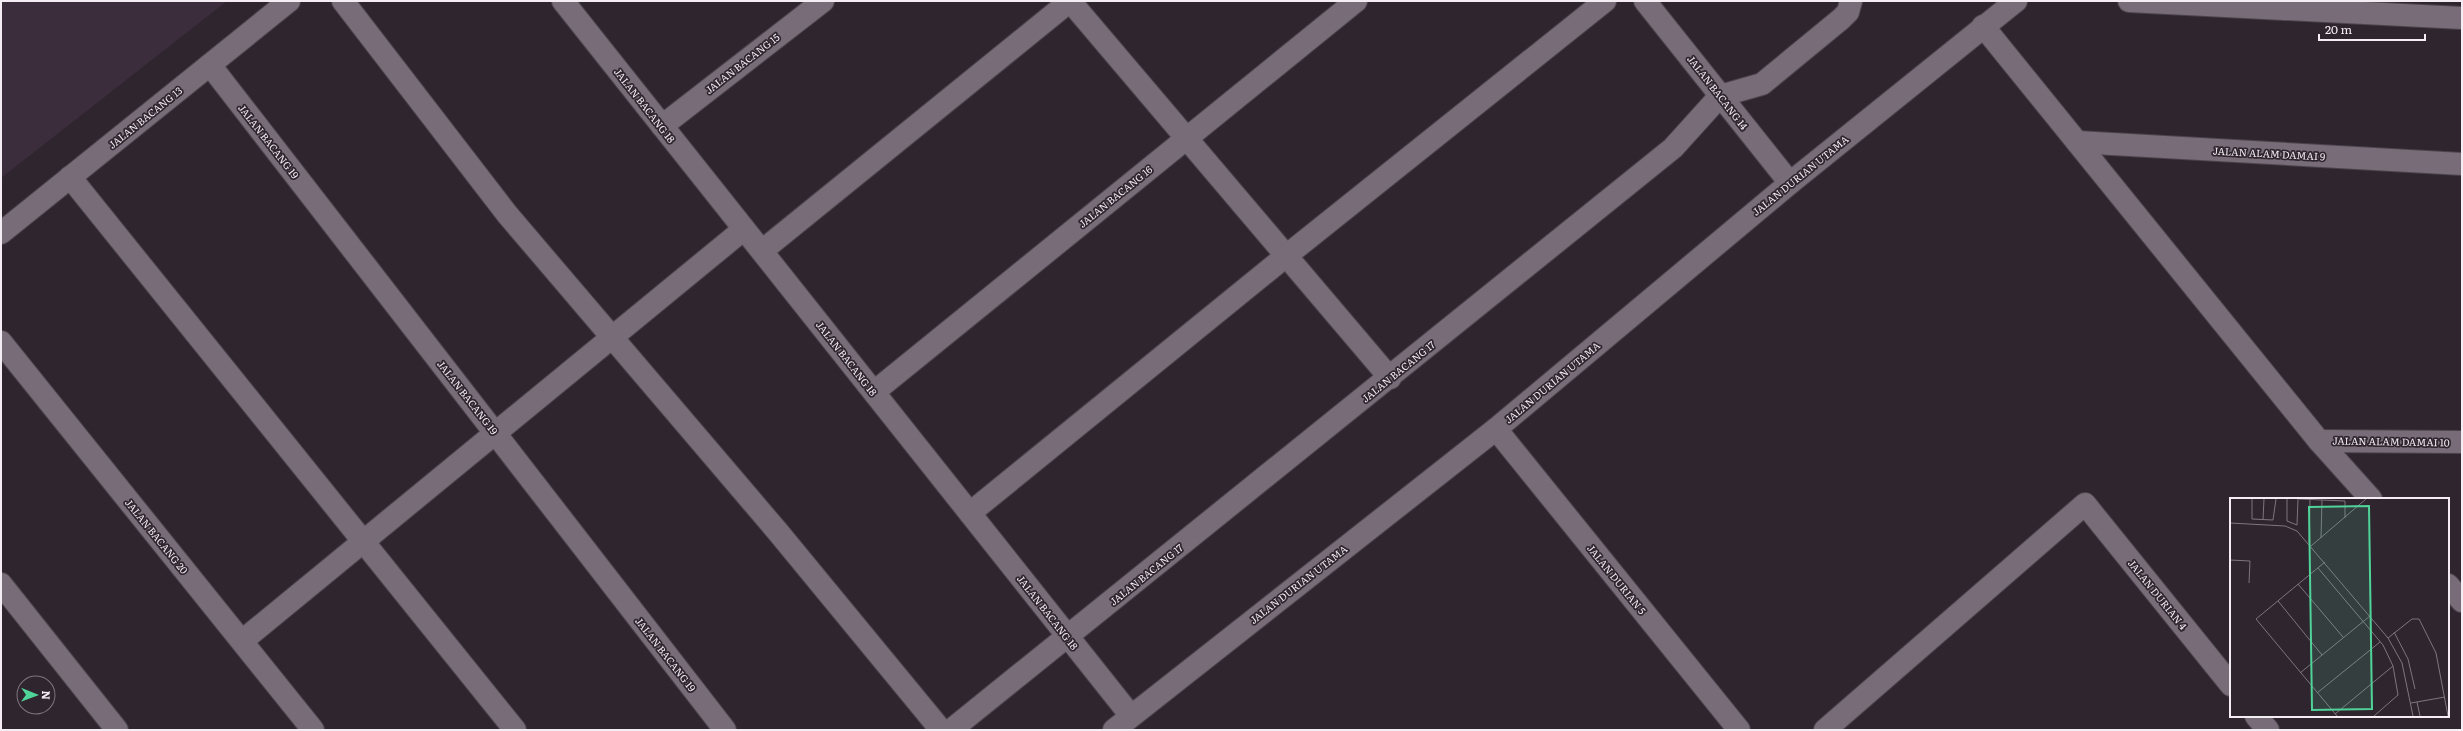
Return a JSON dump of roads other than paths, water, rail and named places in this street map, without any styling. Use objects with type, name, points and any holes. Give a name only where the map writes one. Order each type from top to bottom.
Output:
[{"type":"street","name":"JALAN BACANG 13","points":[[1,233],[289,1]]},
{"type":"street","points":[[343,1],[507,214],[778,532],[941,730]]},
{"type":"street","name":"JALAN BACANG 15","points":[[662,126],[823,1]]},
{"type":"street","points":[[763,250],[1070,1],[1390,378]]},
{"type":"street","name":"JALAN BACANG 16","points":[[874,392],[1356,1]]},
{"type":"street","points":[[970,513],[1286,256],[1605,1]]},
{"type":"street","name":"JALAN BACANG 14","points":[[1645,1],[1790,183]]},
{"type":"street","points":[[1720,96],[1762,84],[1841,19],[1848,12],[1851,1]]},
{"type":"street","name":"JALAN DURIAN UTAMA","points":[[1114,730],[1496,429],[1790,183],[1983,26],[2016,1]]},
{"type":"street","points":[[2129,1],[2462,18]]},
{"type":"street","name":"JALAN BACANG 18","points":[[565,2],[1131,716]]},
{"type":"street","points":[[1983,26],[2319,441],[2370,498]]},
{"type":"street","name":"JALAN BACANG 19","points":[[210,65],[725,730]]},
{"type":"street","name":"JALAN BACANG 17","points":[[951,730],[1390,378],[1673,148],[1720,96]]},
{"type":"street","name":"JALAN ALAM DAMAI 9","points":[[2076,142],[2462,164]]},
{"type":"street","points":[[70,177],[515,730]]},
{"type":"street","points":[[242,641],[744,229]]},
{"type":"street","name":"JALAN BACANG 20","points":[[1,342],[313,730]]},
{"type":"street","name":"JALAN DURIAN 5","points":[[1496,429],[1739,730]]},
{"type":"street","name":"JALAN ALAM DAMAI 10","points":[[2319,441],[2462,442]]},
{"type":"street","name":"JALAN DURIAN 4","points":[[1825,730],[2085,504],[2230,684]]},
{"type":"street","points":[[1,584],[117,730]]},
{"type":"street","points":[[2449,586],[2462,601]]},
{"type":"street","points":[[2257,717],[2268,730]]}]
